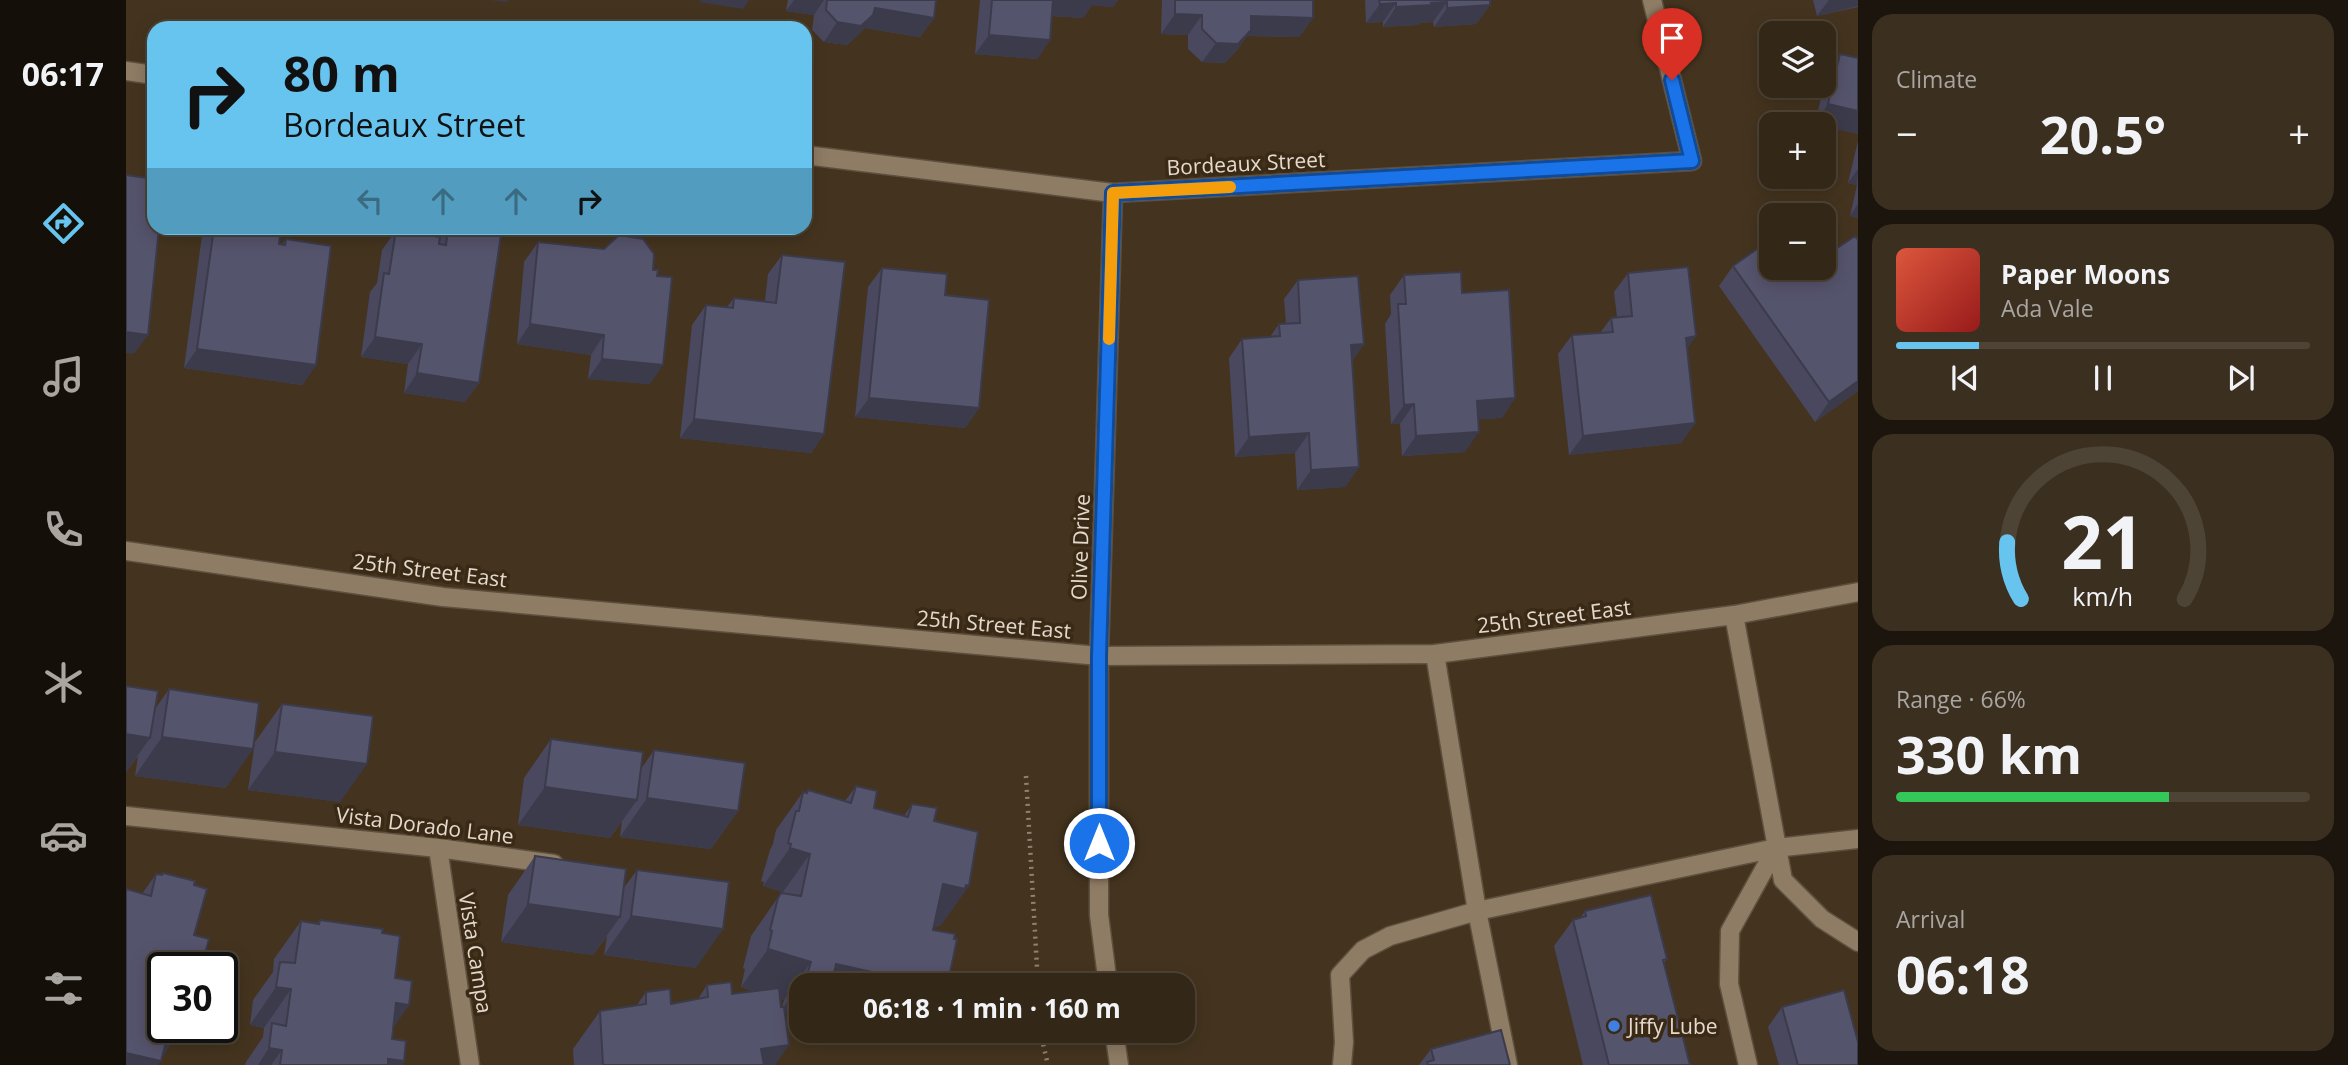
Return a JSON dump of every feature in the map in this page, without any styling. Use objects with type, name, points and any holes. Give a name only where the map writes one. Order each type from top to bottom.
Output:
[{"type":"street","name":"Bordeaux Street","points":[[812,156],[1113,193],[1692,161],[1652,0]]},
{"type":"street","points":[[126,71],[147,74]]},
{"type":"street","name":"Olive Drive","points":[[1106,973],[1099,915],[1099,656],[1113,193]]},
{"type":"street","name":"25th Street East","points":[[126,551],[443,597],[1099,656],[1435,654],[1734,615],[1858,592]]},
{"type":"street","points":[[1734,615],[1783,880],[1822,919],[1858,942]]},
{"type":"street","points":[[1435,654],[1477,911],[1508,1065]]},
{"type":"street","name":"Vista Dorado Lane","points":[[126,816],[571,866]]},
{"type":"street","points":[[1342,1065],[1344,1042],[1340,975],[1363,950],[1391,936],[1477,911],[1776,848],[1858,839]]},
{"type":"street","points":[[1748,1065],[1729,984],[1730,931],[1776,848]]},
{"type":"street","name":"Vista Campa","points":[[438,849],[470,1065]]},
{"type":"street","points":[[1116,1043],[1119,1065]]},
{"type":"path","points":[[1026,776],[1037,973]]},
{"type":"path","points":[[1043,1043],[1048,1065]]},
{"type":"building","points":[[827,0],[936,0],[934,18],[875,8],[873,15],[861,26],[837,22],[826,10]]},
{"type":"building","points":[[992,0],[1053,0],[1050,40],[989,35]]},
{"type":"building","points":[[1175,0],[1313,0],[1313,18],[1251,16],[1251,30],[1238,44],[1216,43],[1202,29],[1202,15],[1175,14]]},
{"type":"building","points":[[1379,0],[1490,0],[1490,5],[1447,8],[1447,2],[1396,7],[1396,3],[1380,4]]},
{"type":"building","points":[[1840,54],[1858,58],[1858,111],[1828,104],[1829,98],[1836,98],[1836,71]]},
{"type":"building","points":[[126,175],[147,178],[147,235],[158,235],[148,335],[126,332]]},
{"type":"building","points":[[213,235],[280,235],[279,244],[285,245],[286,239],[331,246],[316,365],[197,349]]},
{"type":"building","points":[[395,235],[440,237],[439,244],[446,245],[447,235],[501,235],[479,383],[417,373],[422,344],[375,337],[384,273],[389,274]]},
{"type":"building","points":[[619,235],[643,239],[654,254],[653,270],[658,270],[657,276],[672,277],[663,365],[602,359],[604,335],[530,324],[538,242],[604,249]]},
{"type":"building","points":[[1855,236],[1858,240],[1858,381],[1829,402],[1733,266],[1759,248],[1759,280],[1836,280],[1836,249]]},
{"type":"building","points":[[782,255],[845,262],[824,434],[694,419],[706,305],[733,308],[734,298],[776,303]]},
{"type":"building","points":[[1688,267],[1696,336],[1686,338],[1695,423],[1583,436],[1572,335],[1613,332],[1611,318],[1632,316],[1628,273]]},
{"type":"building","points":[[882,268],[947,274],[945,295],[989,300],[979,408],[869,398]]},
{"type":"building","points":[[1461,272],[1462,293],[1509,290],[1515,398],[1477,401],[1479,432],[1416,436],[1414,404],[1404,405],[1398,304],[1406,304],[1404,275]]},
{"type":"building","points":[[1358,276],[1364,344],[1351,345],[1359,467],[1311,470],[1309,433],[1249,437],[1242,339],[1280,336],[1279,324],[1300,323],[1298,280]]},
{"type":"building","points":[[126,686],[158,691],[150,738],[126,734]]},
{"type":"building","points":[[169,689],[259,703],[253,749],[162,737]]},
{"type":"building","points":[[282,704],[373,716],[367,764],[275,752]]},
{"type":"building","points":[[551,739],[643,752],[637,800],[545,787]]},
{"type":"building","points":[[654,750],[745,763],[738,811],[647,798]]},
{"type":"building","points":[[856,786],[877,791],[874,808],[908,817],[912,804],[937,808],[934,821],[978,832],[969,886],[966,885],[965,889],[943,884],[933,930],[955,934],[954,939],[957,939],[950,973],[876,973],[836,964],[834,973],[812,973],[808,972],[811,962],[768,949],[770,930],[781,893],[801,896],[810,854],[790,848],[791,844],[788,843],[803,792],[807,793],[808,790],[851,803]]},
{"type":"building","points":[[535,856],[626,869],[620,917],[528,904]]},
{"type":"building","points":[[637,870],[729,882],[723,929],[631,916]]},
{"type":"building","points":[[163,873],[195,881],[194,885],[207,889],[194,935],[209,939],[205,952],[147,952],[147,1043],[166,1043],[161,1061],[126,1053],[126,889],[151,896],[156,874]]},
{"type":"building","points":[[1651,895],[1667,959],[1663,960],[1690,1065],[1609,1065],[1573,920],[1586,916],[1585,911]]},
{"type":"building","points":[[320,920],[383,929],[382,933],[400,936],[395,978],[412,981],[409,1005],[396,1003],[392,1039],[406,1041],[404,1061],[388,1059],[388,1065],[280,1065],[282,1050],[269,1048],[272,1023],[286,1026],[291,989],[276,987],[280,962],[295,963],[301,921],[319,924]]},
{"type":"building","points":[[731,982],[732,994],[779,988],[789,1045],[761,1049],[764,1065],[603,1065],[600,1011],[646,1004],[646,992],[670,989],[671,1004],[708,997],[707,985]]},
{"type":"building","points":[[1844,990],[1858,1042],[1858,1065],[1798,1065],[1782,1007]]},
{"type":"building","points":[[1501,1030],[1510,1065],[1428,1065],[1427,1062],[1434,1060],[1431,1049]]},
{"type":"slow traffic","points":[[1109,339],[1113,193],[1230,187]]},
{"type":"place","name":"Jiffy Lube","points":[[1614,1026]]},
{"type":"route","points":[[1099,843],[1099,656],[1113,193],[1692,161],[1672,80]]}]
